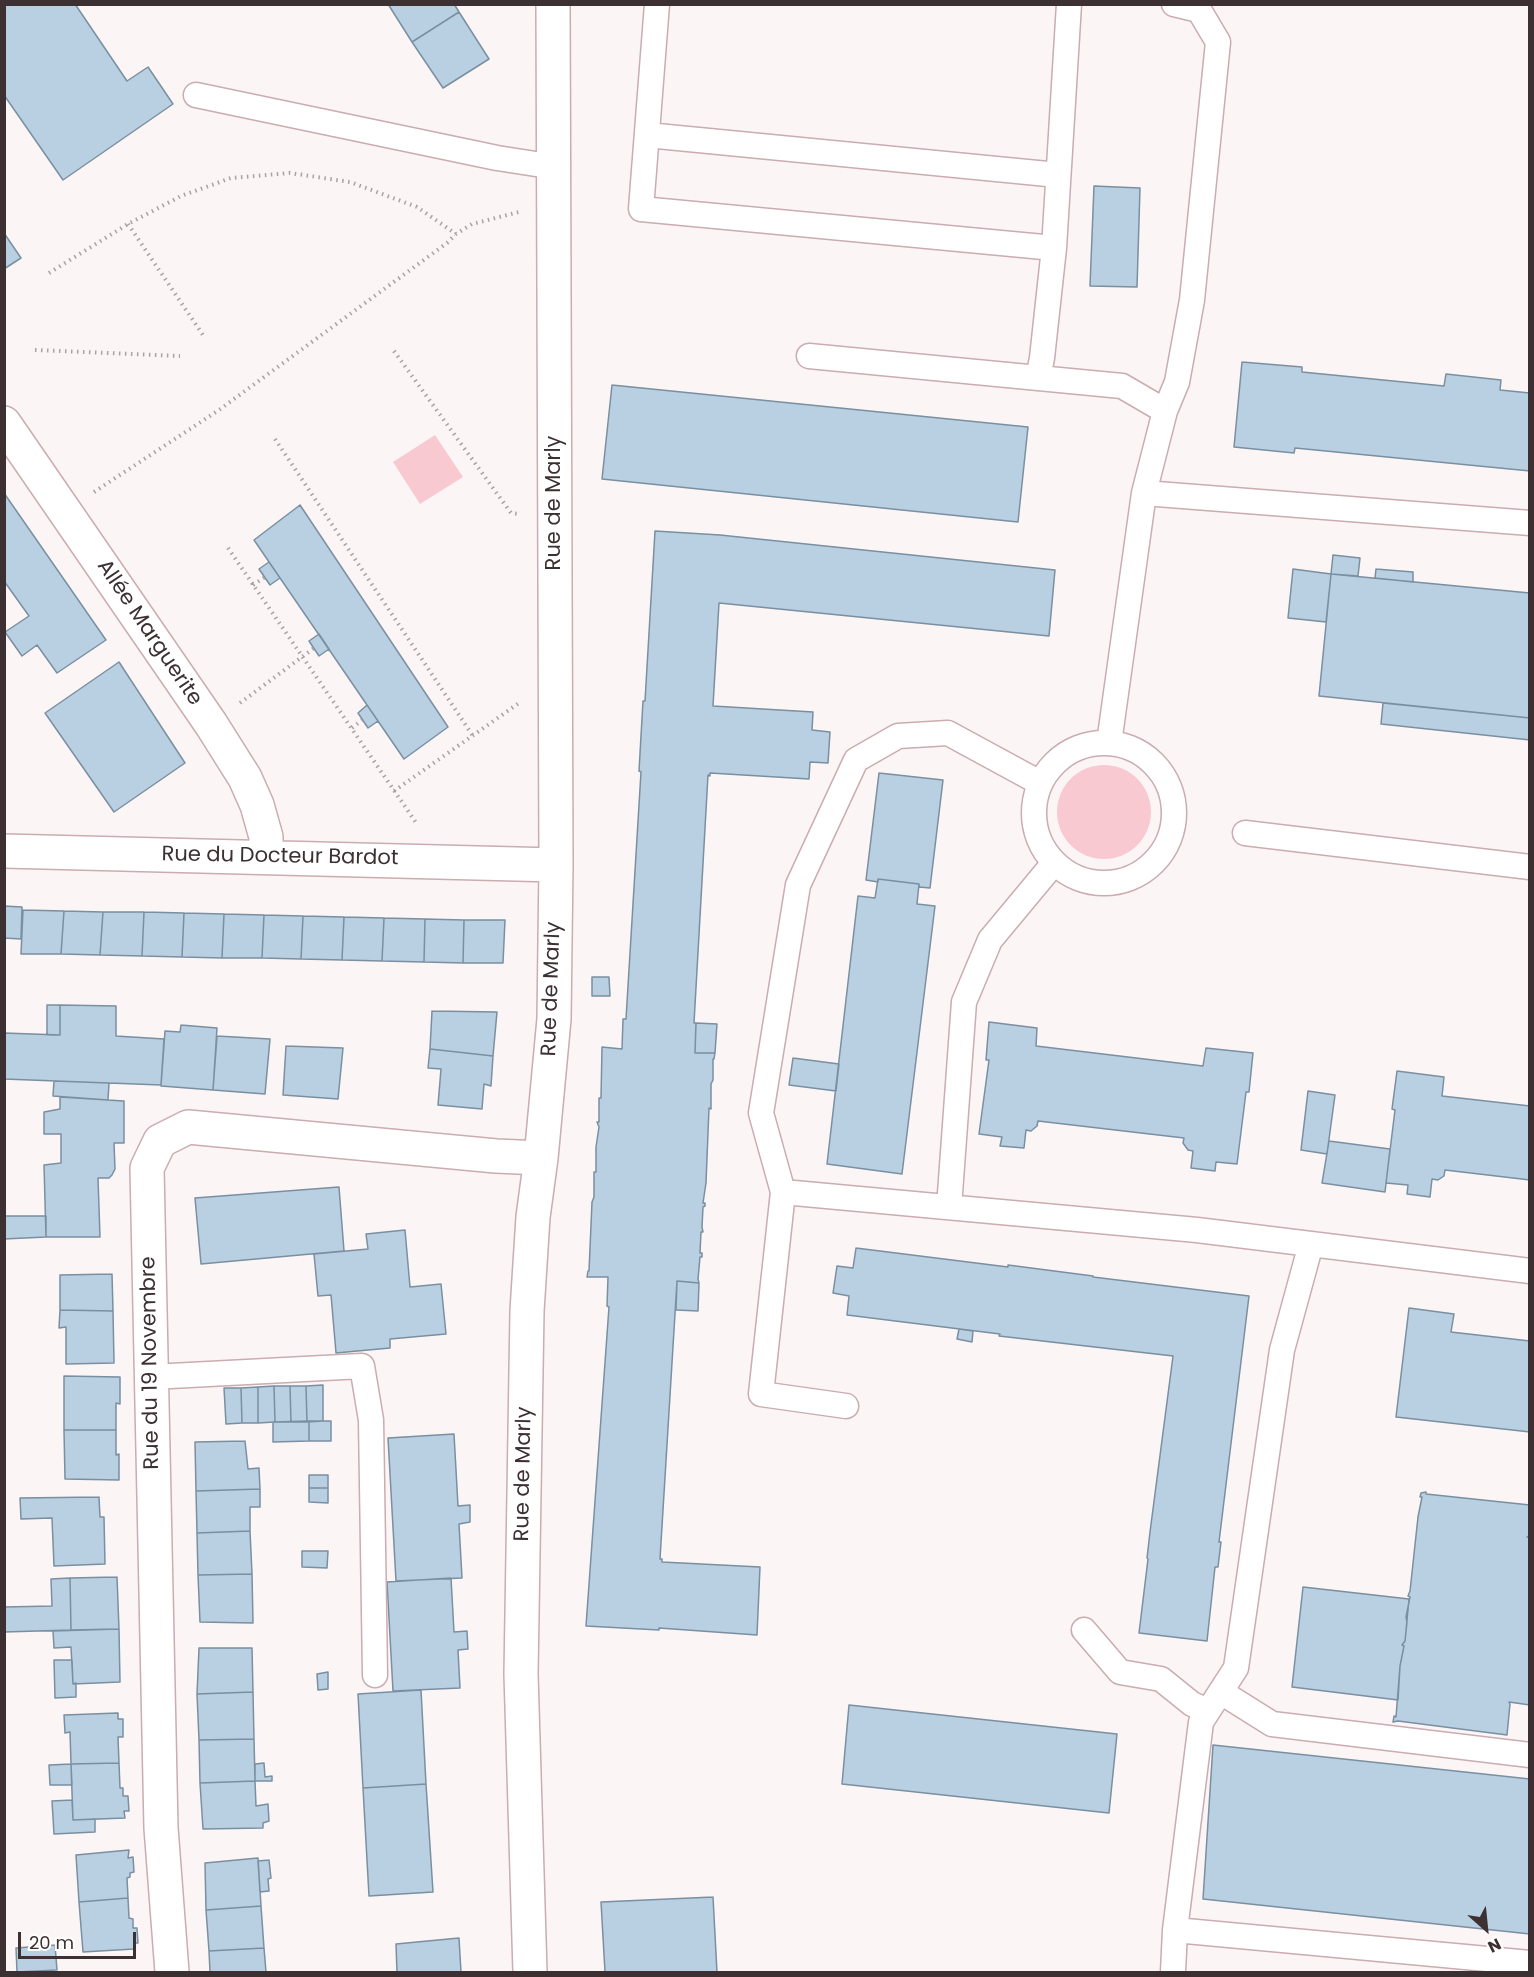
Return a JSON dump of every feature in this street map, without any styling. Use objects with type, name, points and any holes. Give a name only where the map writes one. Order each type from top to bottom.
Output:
[{"type":"street","name":"Rue de Marly","points":[[530,1972],[520,1674],[527,1311],[533,1217],[554,1019],[556,865],[553,4]]},
{"type":"street","name":"Allée Marguerite","points":[[4,423],[211,724],[245,778],[257,805],[266,837],[266,856]]},
{"type":"street","name":"Rue du Docteur Bardot","points":[[4,851],[556,865]]},
{"type":"street","name":"Rue du 19 Novembre","points":[[172,1972],[161,1828],[147,1168],[160,1141],[188,1127],[496,1156],[541,1158]]},
{"type":"lane","points":[[657,4],[641,209],[1054,248]]},
{"type":"lane","points":[[1038,378],[1054,248],[1069,4]]},
{"type":"lane","points":[[1109,743],[1144,493],[1165,411],[1177,382],[1192,300],[1218,42],[1199,10],[1174,4]]},
{"type":"lane","points":[[196,95],[497,158],[555,167]]},
{"type":"lane","points":[[647,135],[1059,175]]},
{"type":"lane","points":[[809,356],[1122,386],[1165,411]]},
{"type":"lane","points":[[1144,493],[1530,523]]},
{"type":"lane","points":[[846,1406],[760,1394],[783,1192],[761,1113],[798,885],[856,760],[898,736],[948,733],[1040,783]]},
{"type":"lane","points":[[1098,742],[1109,743],[1122,744],[1144,754],[1161,771],[1172,792],[1175,816],[1170,840],[1157,860],[1138,875],[1115,883],[1093,882],[1072,876],[1054,863],[1042,846],[1035,825],[1034,803],[1040,783],[1054,763],[1074,749],[1098,742]]},
{"type":"lane","points":[[1245,833],[1530,867]]},
{"type":"lane","points":[[949,1207],[964,1002],[990,940],[1054,863]]},
{"type":"lane","points":[[783,1192],[1197,1230],[1530,1271]]},
{"type":"lane","points":[[1173,1972],[1175,1930],[1201,1722],[1236,1668],[1282,1350],[1311,1244]]},
{"type":"lane","points":[[151,1377],[362,1366],[371,1420],[375,1675]]},
{"type":"lane","points":[[1084,1630],[1120,1672],[1161,1679],[1192,1704],[1215,1702],[1272,1724],[1530,1755]]},
{"type":"lane","points":[[1175,1930],[1530,1963]]},
{"type":"path","points":[[49,273],[128,224],[181,196],[231,178],[290,173],[350,182],[417,207],[456,234]]},
{"type":"path","points":[[66,511],[219,410],[472,224],[515,212],[555,211]]},
{"type":"path","points":[[128,224],[205,338]]},
{"type":"path","points":[[35,350],[180,356]]},
{"type":"path","points":[[394,351],[511,513],[555,517]]},
{"type":"path","points":[[276,439],[473,736]]},
{"type":"path","points":[[228,548],[419,827],[421,860]]},
{"type":"path","points":[[253,585],[265,577]]},
{"type":"path","points":[[211,724],[314,648]]},
{"type":"path","points":[[394,791],[522,701],[555,698]]},
{"type":"path","points":[[352,728],[362,720]]},
{"type":"shaded area","points":[[435,435],[463,477],[420,504],[393,462]]},
{"type":"shaded area","points":[[1104,765],[1122,769],[1137,779],[1147,794],[1151,812],[1147,830],[1137,845],[1122,855],[1104,859],[1086,855],[1071,845],[1061,830],[1057,812],[1061,794],[1071,779],[1086,769]]},
{"type":"building","points":[[4,4],[75,4],[127,81],[148,67],[173,104],[63,180],[4,95]]},
{"type":"building","points":[[388,4],[454,4],[459,12],[412,42]]},
{"type":"building","points":[[459,12],[489,59],[443,88],[412,42]]},
{"type":"building","points":[[1094,186],[1140,188],[1137,287],[1090,286]]},
{"type":"building","points":[[4,233],[21,258],[4,269]]},
{"type":"building","points":[[1242,362],[1302,367],[1302,372],[1444,386],[1446,374],[1501,380],[1500,390],[1530,393],[1530,471],[1295,448],[1294,453],[1234,447]]},
{"type":"building","points":[[612,385],[1028,427],[1018,522],[602,479]]},
{"type":"building","points":[[4,493],[106,640],[57,673],[37,645],[22,656],[5,632],[29,616],[4,581]]},
{"type":"building","points":[[300,505],[448,727],[404,759],[254,540]]},
{"type":"building","points":[[655,531],[720,535],[1055,570],[1049,636],[719,603],[713,706],[813,712],[812,730],[830,732],[828,763],[810,762],[809,779],[710,773],[710,776],[708,775],[694,1023],[696,1023],[695,1053],[715,1053],[711,1109],[709,1108],[699,1283],[677,1281],[660,1559],[662,1562],[760,1567],[757,1635],[659,1628],[659,1630],[586,1626],[609,1307],[607,1306],[608,1277],[587,1277],[599,1127],[597,1122],[599,1122],[599,1098],[601,1098],[602,1047],[622,1049],[623,1019],[626,1019],[643,701],[645,701]]},
{"type":"building","points":[[1333,555],[1360,558],[1358,576],[1331,574]]},
{"type":"building","points":[[269,562],[280,578],[270,585],[259,569]]},
{"type":"building","points":[[1293,569],[1331,574],[1326,622],[1288,618]]},
{"type":"building","points":[[1376,569],[1413,572],[1413,582],[1375,578]]},
{"type":"building","points":[[1331,574],[1530,593],[1530,718],[1319,696]]},
{"type":"building","points":[[319,634],[329,649],[319,656],[309,641]]},
{"type":"building","points":[[119,662],[185,763],[114,812],[45,713]]},
{"type":"building","points":[[1383,703],[1530,718],[1530,740],[1381,724]]},
{"type":"building","points":[[367,705],[378,721],[368,728],[358,713]]},
{"type":"building","points":[[879,773],[943,780],[930,888],[919,887],[919,884],[878,879],[878,882],[866,880]]},
{"type":"building","points":[[878,879],[919,884],[917,904],[935,906],[902,1174],[827,1164],[858,896],[875,898]]},
{"type":"building","points":[[4,906],[22,907],[21,939],[4,938]]},
{"type":"building","points":[[23,910],[64,911],[61,954],[21,954]]},
{"type":"building","points":[[64,911],[103,912],[100,955],[61,954]]},
{"type":"building","points":[[103,912],[144,912],[142,956],[100,955]]},
{"type":"building","points":[[144,912],[184,913],[182,957],[142,956]]},
{"type":"building","points":[[184,913],[224,914],[222,958],[182,957]]},
{"type":"building","points":[[224,914],[264,915],[262,958],[222,958]]},
{"type":"building","points":[[264,915],[303,916],[301,959],[262,958]]},
{"type":"building","points":[[303,916],[344,917],[342,960],[301,959]]},
{"type":"building","points":[[344,917],[384,918],[382,961],[342,960]]},
{"type":"building","points":[[384,918],[425,919],[424,962],[382,961]]},
{"type":"building","points":[[425,919],[464,920],[463,963],[424,962]]},
{"type":"building","points":[[464,920],[505,920],[503,963],[463,963]]},
{"type":"building","points":[[592,977],[609,977],[610,996],[592,996]]},
{"type":"building","points":[[47,1005],[60,1005],[60,1035],[47,1035]]},
{"type":"building","points":[[60,1005],[116,1006],[116,1036],[164,1039],[161,1085],[4,1079],[4,1033],[60,1035]]},
{"type":"building","points":[[432,1011],[497,1012],[493,1056],[430,1049]]},
{"type":"building","points":[[989,1022],[1037,1028],[1036,1046],[1203,1066],[1206,1048],[1253,1053],[1237,1164],[1216,1162],[1215,1171],[1191,1168],[1193,1151],[1188,1150],[1183,1143],[1184,1138],[1038,1121],[1037,1126],[1031,1131],[1026,1130],[1024,1148],[1000,1146],[1002,1137],[979,1134],[989,1060],[986,1060]]},
{"type":"building","points":[[696,1023],[717,1024],[715,1053],[695,1053]]},
{"type":"building","points":[[181,1025],[217,1028],[213,1090],[161,1086],[165,1031],[180,1032]]},
{"type":"building","points":[[217,1036],[270,1039],[265,1094],[213,1090]]},
{"type":"building","points":[[286,1046],[343,1048],[338,1099],[283,1095]]},
{"type":"building","points":[[430,1049],[493,1056],[491,1086],[484,1084],[482,1109],[438,1105],[441,1069],[428,1068]]},
{"type":"building","points":[[793,1058],[839,1064],[836,1091],[789,1085]]},
{"type":"building","points":[[1397,1071],[1444,1077],[1442,1096],[1530,1106],[1530,1180],[1445,1170],[1444,1176],[1438,1180],[1432,1179],[1430,1197],[1407,1194],[1408,1185],[1386,1183],[1395,1110],[1392,1109]]},
{"type":"building","points":[[54,1081],[109,1083],[108,1100],[53,1096]]},
{"type":"building","points":[[1308,1091],[1335,1095],[1327,1154],[1301,1150]]},
{"type":"building","points":[[60,1097],[124,1101],[124,1143],[114,1143],[115,1169],[112,1175],[109,1178],[98,1178],[100,1237],[46,1237],[44,1165],[61,1163],[61,1134],[44,1134],[44,1112],[60,1109]]},
{"type":"building","points":[[1329,1141],[1390,1149],[1385,1192],[1322,1183]]},
{"type":"building","points":[[339,1187],[344,1251],[201,1264],[195,1198]]},
{"type":"building","points":[[4,1216],[46,1216],[46,1237],[4,1239]]},
{"type":"building","points":[[405,1230],[410,1287],[441,1284],[446,1334],[390,1339],[390,1348],[336,1353],[331,1295],[318,1296],[314,1254],[368,1249],[366,1234]]},
{"type":"building","points":[[856,1248],[1249,1296],[1219,1542],[1221,1542],[1218,1567],[1215,1567],[1207,1641],[1139,1633],[1173,1356],[999,1336],[1000,1334],[847,1315],[849,1296],[833,1293],[837,1266],[853,1268]]},
{"type":"building","points":[[112,1274],[113,1311],[60,1310],[60,1275]]},
{"type":"building","points":[[677,1281],[699,1283],[698,1311],[676,1310]]},
{"type":"building","points":[[1409,1308],[1454,1314],[1451,1332],[1530,1341],[1530,1432],[1396,1417]]},
{"type":"building","points":[[60,1310],[113,1311],[114,1363],[66,1364],[66,1327],[59,1328]]},
{"type":"building","points":[[959,1329],[973,1331],[972,1342],[957,1339]]},
{"type":"building","points":[[64,1376],[120,1377],[120,1404],[116,1403],[116,1430],[64,1430]]},
{"type":"building","points":[[323,1385],[323,1421],[307,1422],[306,1386]]},
{"type":"building","points":[[274,1386],[275,1422],[258,1423],[258,1387]]},
{"type":"building","points":[[274,1386],[290,1386],[291,1422],[275,1422]]},
{"type":"building","points":[[290,1386],[306,1386],[307,1422],[291,1422]]},
{"type":"building","points":[[258,1387],[258,1423],[242,1423],[241,1388]]},
{"type":"building","points":[[224,1388],[241,1388],[242,1423],[226,1424]]},
{"type":"building","points":[[309,1421],[309,1441],[273,1442],[273,1422]]},
{"type":"building","points":[[309,1421],[331,1421],[331,1441],[309,1441]]},
{"type":"building","points":[[64,1430],[116,1430],[119,1480],[65,1479]]},
{"type":"building","points":[[454,1434],[458,1506],[470,1505],[470,1522],[459,1524],[462,1578],[396,1581],[388,1438]]},
{"type":"building","points":[[245,1441],[248,1469],[259,1468],[260,1489],[196,1491],[195,1442]]},
{"type":"building","points":[[309,1475],[328,1475],[328,1488],[309,1488]]},
{"type":"building","points":[[309,1488],[328,1488],[328,1503],[309,1502]]},
{"type":"building","points":[[260,1489],[260,1507],[250,1507],[250,1531],[197,1533],[196,1491]]},
{"type":"building","points":[[1426,1492],[1426,1494],[1530,1505],[1530,1535],[1527,1537],[1530,1537],[1530,1705],[1509,1702],[1507,1735],[1393,1722],[1394,1716],[1396,1717],[1404,1646],[1402,1645],[1405,1641],[1410,1597],[1408,1596],[1422,1497],[1420,1497],[1421,1493]]},
{"type":"building","points":[[99,1497],[100,1517],[104,1517],[105,1564],[54,1566],[52,1518],[21,1519],[20,1498]]},
{"type":"building","points":[[250,1531],[252,1574],[198,1575],[197,1533]]},
{"type":"building","points":[[302,1551],[328,1551],[327,1568],[302,1567]]},
{"type":"building","points":[[252,1574],[253,1623],[200,1622],[198,1575]]},
{"type":"building","points":[[117,1577],[119,1629],[71,1630],[70,1578]]},
{"type":"building","points":[[70,1578],[71,1630],[4,1632],[4,1607],[52,1606],[51,1579]]},
{"type":"building","points":[[451,1578],[454,1632],[467,1631],[468,1649],[458,1650],[460,1688],[393,1691],[387,1582]]},
{"type":"building","points":[[1303,1587],[1409,1599],[1405,1641],[1402,1645],[1404,1646],[1398,1700],[1292,1687]]},
{"type":"building","points":[[119,1629],[120,1682],[73,1684],[71,1647],[54,1648],[53,1631]]},
{"type":"building","points":[[199,1648],[252,1648],[253,1692],[197,1694]]},
{"type":"building","points":[[54,1660],[72,1660],[76,1697],[55,1698]]},
{"type":"building","points":[[328,1672],[328,1689],[318,1690],[317,1674]]},
{"type":"building","points":[[421,1690],[426,1784],[363,1788],[358,1694]]},
{"type":"building","points":[[253,1692],[254,1739],[199,1740],[197,1694]]},
{"type":"building","points":[[849,1705],[1117,1734],[1109,1813],[842,1784]]},
{"type":"building","points":[[118,1713],[118,1719],[123,1719],[123,1737],[118,1737],[119,1763],[71,1764],[70,1732],[65,1733],[64,1715]]},
{"type":"building","points":[[254,1739],[255,1781],[200,1783],[199,1740]]},
{"type":"building","points":[[1213,1745],[1530,1779],[1530,1934],[1203,1899]]},
{"type":"building","points":[[119,1763],[120,1788],[123,1788],[123,1796],[128,1796],[129,1811],[124,1811],[125,1818],[73,1820],[71,1764]]},
{"type":"building","points":[[264,1763],[265,1777],[272,1776],[272,1781],[255,1781],[255,1764]]},
{"type":"building","points":[[71,1764],[72,1785],[50,1785],[49,1765]]},
{"type":"building","points":[[255,1781],[256,1806],[268,1804],[269,1821],[263,1823],[263,1828],[203,1829],[200,1783]]},
{"type":"building","points":[[426,1784],[433,1892],[369,1896],[363,1788]]},
{"type":"building","points":[[72,1800],[73,1820],[95,1819],[95,1832],[54,1834],[52,1801]]},
{"type":"building","points":[[129,1850],[128,1858],[133,1857],[134,1872],[130,1873],[130,1877],[127,1878],[128,1898],[79,1902],[76,1855]]},
{"type":"building","points":[[258,1858],[261,1906],[206,1910],[205,1863]]},
{"type":"building","points":[[269,1860],[271,1878],[268,1879],[269,1891],[260,1892],[258,1861]]},
{"type":"building","points":[[713,1897],[717,1972],[605,1972],[601,1902]]},
{"type":"building","points":[[128,1898],[129,1918],[133,1919],[133,1928],[137,1928],[138,1943],[134,1943],[134,1949],[83,1952],[79,1902]]},
{"type":"building","points":[[261,1906],[264,1948],[209,1951],[206,1910]]},
{"type":"building","points":[[459,1938],[461,1972],[397,1972],[396,1944]]},
{"type":"building","points":[[55,1945],[57,1970],[17,1972],[16,1948]]},
{"type":"building","points":[[264,1948],[266,1972],[210,1972],[209,1951]]}]
